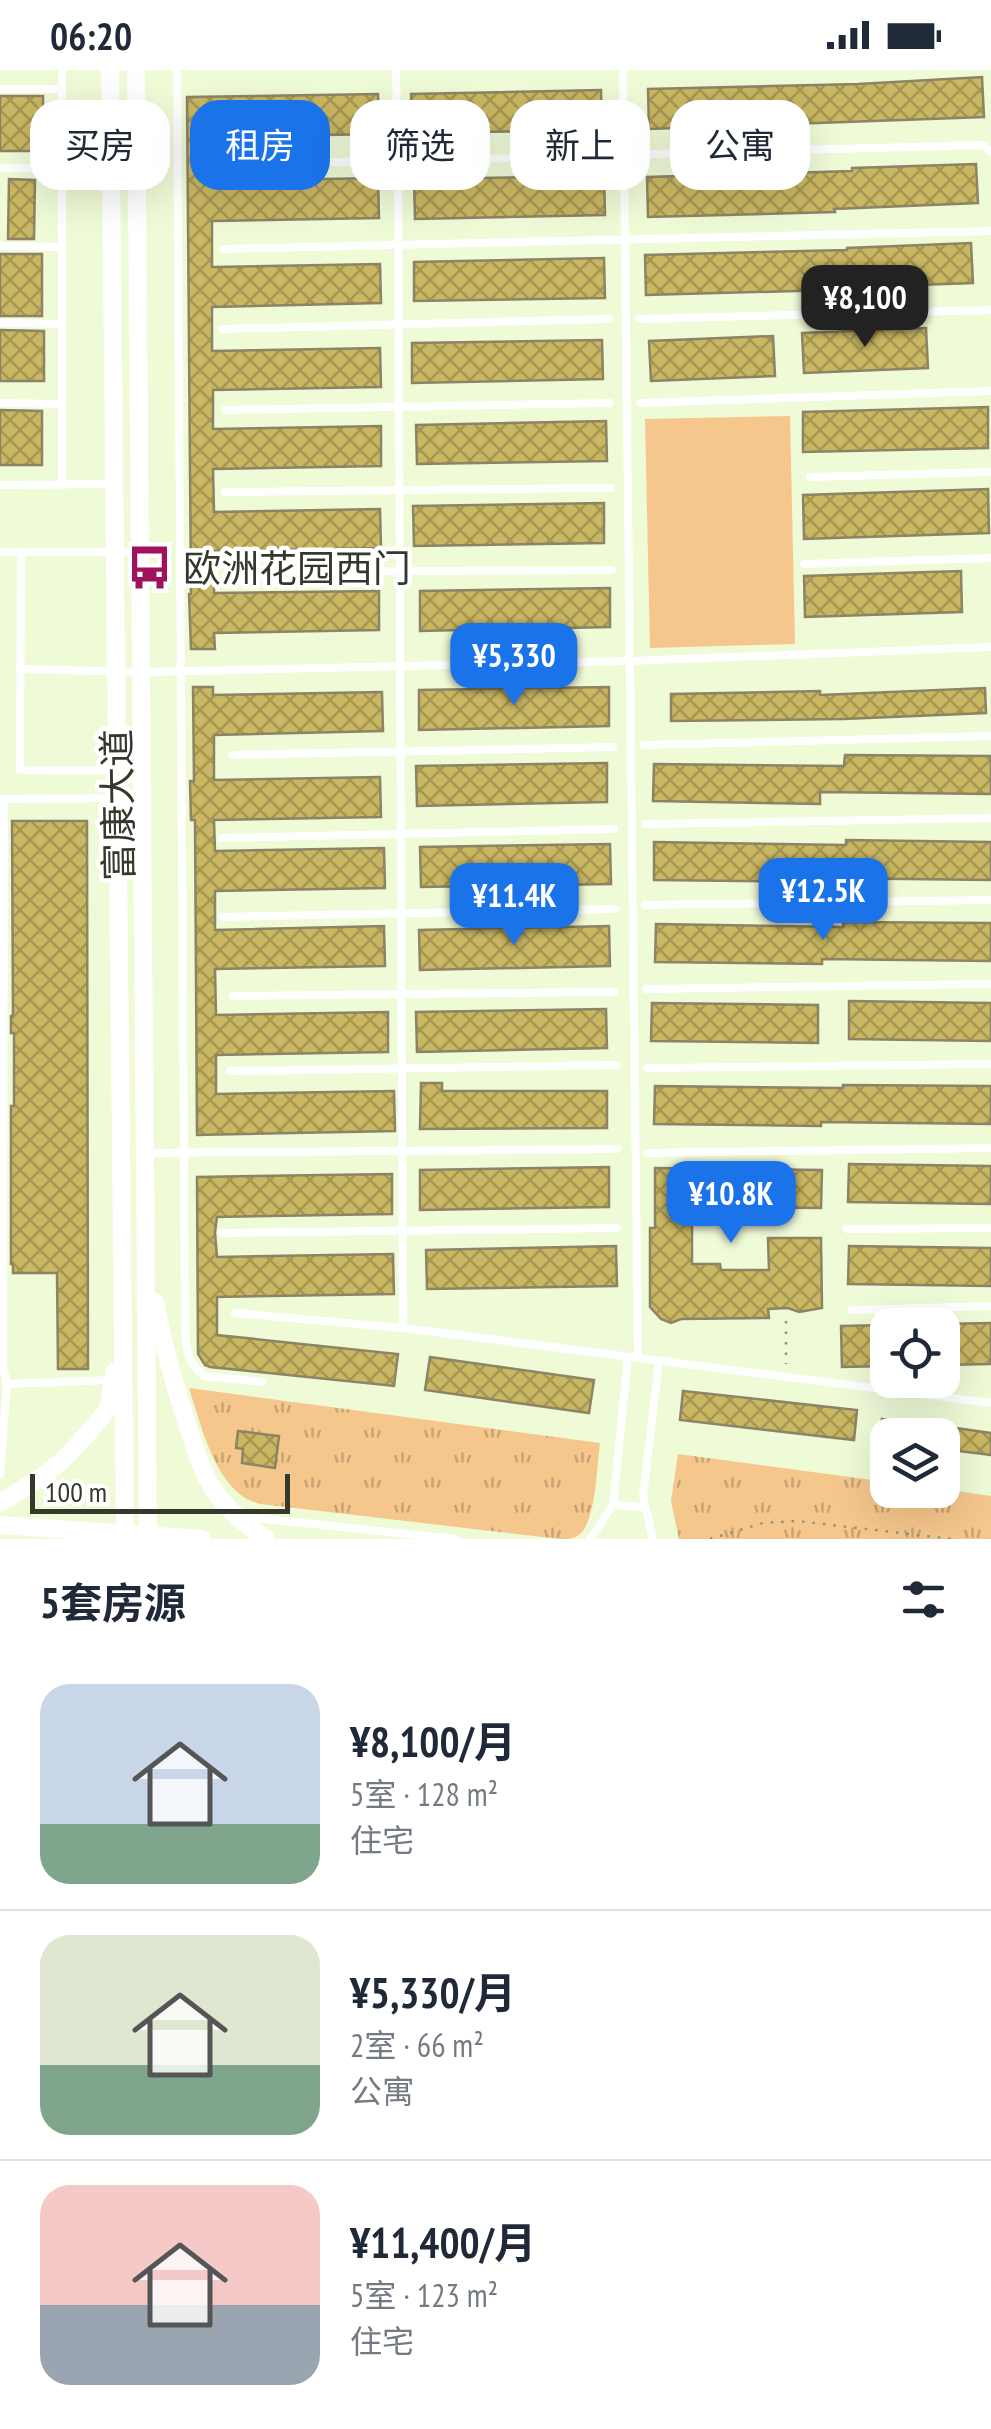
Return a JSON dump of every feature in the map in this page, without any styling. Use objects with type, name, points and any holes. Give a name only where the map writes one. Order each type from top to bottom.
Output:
[{"type":"street","name":"富康大道","points":[[110,70],[125,1536]]},
{"type":"street","name":"富康大道","points":[[136,70],[148,1537]]},
{"type":"street","points":[[147,1263],[163,1344],[197,1454],[213,1488],[252,1530],[266,1539]]},
{"type":"street","points":[[0,1503],[51,1470],[108,1408],[115,1380],[122,1265]]},
{"type":"street","points":[[0,1525],[202,1539]]},
{"type":"lane","points":[[62,70],[62,100]]},
{"type":"lane","points":[[177,70],[185,1328],[188,1354],[193,1366],[204,1376],[262,1382]]},
{"type":"lane","points":[[396,70],[397,100]]},
{"type":"lane","points":[[623,70],[623,100]]},
{"type":"lane","points":[[0,89],[62,89]]},
{"type":"lane","points":[[650,154],[983,146],[991,152]]},
{"type":"lane","points":[[0,168],[30,168]]},
{"type":"lane","points":[[62,190],[62,485]]},
{"type":"lane","points":[[398,190],[403,1328]]},
{"type":"lane","points":[[590,1539],[612,1505],[633,1357],[624,190]]},
{"type":"lane","points":[[224,250],[991,231]]},
{"type":"lane","points":[[0,246],[62,246]]},
{"type":"lane","points":[[640,318],[991,310]]},
{"type":"lane","points":[[222,330],[609,320]]},
{"type":"lane","points":[[0,323],[62,324]]},
{"type":"lane","points":[[641,402],[991,392]]},
{"type":"lane","points":[[0,403],[62,404]]},
{"type":"lane","points":[[226,410],[610,403]]},
{"type":"lane","points":[[810,477],[991,472]]},
{"type":"lane","points":[[0,485],[114,484]]},
{"type":"lane","points":[[225,492],[611,488]]},
{"type":"lane","points":[[0,552],[141,552]]},
{"type":"lane","points":[[21,552],[20,770],[142,771]]},
{"type":"lane","points":[[804,564],[991,558]]},
{"type":"lane","points":[[232,572],[612,570]]},
{"type":"lane","points":[[20,669],[142,672],[991,646]]},
{"type":"lane","points":[[644,745],[991,736]]},
{"type":"lane","points":[[232,755],[613,747]]},
{"type":"lane","points":[[0,1474],[7,1384],[2,1367],[2,799],[117,798]]},
{"type":"lane","points":[[645,824],[991,818]]},
{"type":"lane","points":[[222,838],[614,829]]},
{"type":"lane","points":[[646,906],[991,900]]},
{"type":"lane","points":[[224,917],[614,910]]},
{"type":"lane","points":[[646,990],[991,984]]},
{"type":"lane","points":[[233,996],[615,992]]},
{"type":"lane","points":[[647,1068],[991,1064]]},
{"type":"lane","points":[[230,1070],[616,1066]]},
{"type":"lane","points":[[146,1153],[617,1148]]},
{"type":"lane","points":[[648,1154],[991,1148]]},
{"type":"lane","points":[[222,1233],[617,1228]]},
{"type":"lane","points":[[847,1229],[991,1228]]},
{"type":"lane","points":[[852,1310],[991,1306]]},
{"type":"lane","points":[[235,1313],[403,1328],[991,1403]]},
{"type":"lane","points":[[654,1539],[644,1496],[659,1360]]},
{"type":"lane","points":[[7,1384],[115,1380]]},
{"type":"lane","points":[[226,1504],[256,1518],[456,1539]]},
{"type":"lane","points":[[612,1505],[644,1507]]},
{"type":"path","points":[[786,1320],[786,1376]]},
{"type":"path","points":[[710,1539],[763,1523],[797,1521],[952,1539]]},
{"type":"path","points":[[870,1539],[873,1530]]},
{"type":"green space","points":[[790,416],[795,644],[650,648],[645,419]]},
{"type":"green space","points":[[189,1388],[600,1443],[587,1524],[580,1534],[560,1539],[260,1504],[245,1498],[224,1477],[209,1448]]},
{"type":"green space","points":[[678,1454],[870,1480],[870,1508],[960,1508],[960,1491],[991,1496],[991,1539],[679,1539],[671,1501]]},
{"type":"building","points":[[982,77],[984,117],[810,123],[810,100],[670,100],[670,128],[650,129],[648,89]]},
{"type":"building","points":[[601,90],[601,100],[510,100],[510,131],[490,132],[490,100],[411,100],[411,94]]},
{"type":"building","points":[[378,94],[378,100],[350,100],[350,135],[330,135],[330,100],[190,100],[190,190],[330,190],[330,179],[350,179],[350,190],[378,190],[379,218],[212,221],[212,267],[380,264],[381,303],[212,307],[212,351],[380,348],[381,387],[213,390],[213,429],[381,426],[381,466],[213,469],[214,512],[380,509],[381,548],[214,551],[214,593],[379,591],[379,630],[214,633],[215,649],[191,649],[187,97]]},
{"type":"building","points":[[0,96],[43,96],[43,100],[30,100],[30,151],[0,151]]},
{"type":"building","points":[[976,164],[978,203],[648,217],[650,177],[670,176],[670,190],[810,190],[810,172]]},
{"type":"building","points":[[510,177],[510,190],[604,190],[605,215],[415,219],[414,190],[490,190],[490,178]]},
{"type":"building","points":[[9,179],[30,180],[30,190],[35,190],[34,239],[8,239]]},
{"type":"building","points":[[971,243],[973,283],[646,295],[645,255]]},
{"type":"building","points":[[0,254],[42,254],[42,316],[0,316]]},
{"type":"building","points":[[604,258],[605,298],[414,301],[414,262]]},
{"type":"building","points":[[926,328],[928,368],[804,373],[802,333]]},
{"type":"building","points":[[0,330],[44,331],[44,381],[0,381]]},
{"type":"building","points":[[773,336],[775,376],[651,381],[649,341]]},
{"type":"building","points":[[602,340],[603,379],[412,383],[412,343]]},
{"type":"building","points":[[988,407],[988,448],[803,452],[803,412]]},
{"type":"building","points":[[0,410],[42,411],[42,465],[0,465]]},
{"type":"building","points":[[606,421],[607,461],[417,464],[416,425]]},
{"type":"building","points":[[988,489],[989,533],[804,539],[803,495]]},
{"type":"building","points":[[604,503],[604,543],[414,546],[413,506]]},
{"type":"building","points":[[961,571],[962,612],[805,617],[804,576]]},
{"type":"building","points":[[610,588],[610,627],[420,631],[420,591]]},
{"type":"building","points":[[193,687],[213,687],[213,695],[382,692],[383,731],[214,735],[214,780],[380,777],[381,817],[214,820],[215,851],[384,848],[385,888],[215,891],[215,930],[384,926],[385,966],[215,969],[216,1015],[388,1012],[388,1052],[216,1055],[216,1094],[394,1091],[395,1131],[197,1135],[195,820],[191,820],[190,781],[194,781]]},
{"type":"building","points":[[609,687],[609,726],[419,730],[419,690]]},
{"type":"building","points":[[985,688],[986,713],[671,721],[671,694],[820,691],[820,695]]},
{"type":"building","points":[[845,755],[991,756],[991,794],[820,792],[820,804],[653,801],[654,764],[844,766]]},
{"type":"building","points":[[607,763],[607,802],[417,806],[416,766]]},
{"type":"building","points":[[12,821],[87,821],[88,1369],[58,1369],[57,1273],[13,1273],[11,1264]]},
{"type":"building","points":[[846,840],[991,842],[991,880],[654,880],[654,842],[846,845]]},
{"type":"building","points":[[610,844],[611,884],[421,887],[420,847]]},
{"type":"building","points":[[843,922],[991,923],[991,961],[655,962],[656,924],[843,927]]},
{"type":"building","points":[[609,926],[610,966],[420,970],[419,930]]},
{"type":"building","points":[[849,1001],[991,1003],[991,1041],[849,1039]]},
{"type":"building","points":[[652,1003],[818,1005],[818,1043],[651,1041]]},
{"type":"building","points":[[606,1009],[607,1048],[417,1052],[416,1012]]},
{"type":"building","points":[[421,1083],[442,1083],[442,1091],[607,1091],[607,1128],[420,1129]]},
{"type":"building","points":[[655,1086],[991,1086],[991,1124],[654,1124]]},
{"type":"building","points":[[849,1164],[991,1166],[991,1204],[848,1202]]},
{"type":"building","points":[[609,1167],[609,1207],[420,1210],[420,1170]]},
{"type":"building","points":[[655,1168],[822,1170],[821,1208],[692,1207],[692,1264],[720,1264],[721,1270],[769,1270],[768,1238],[821,1238],[822,1308],[799,1312],[768,1309],[769,1318],[681,1319],[671,1323],[661,1319],[650,1307]]},
{"type":"building","points":[[392,1174],[392,1214],[217,1217],[215,1232],[217,1257],[393,1254],[394,1294],[217,1297],[217,1335],[398,1354],[394,1386],[205,1365],[198,1354],[197,1177]]},
{"type":"building","points":[[616,1246],[617,1286],[427,1289],[426,1250]]},
{"type":"building","points":[[849,1246],[991,1248],[991,1286],[848,1284]]},
{"type":"building","points":[[991,1323],[991,1364],[960,1365],[960,1324]]},
{"type":"building","points":[[870,1325],[870,1366],[842,1367],[841,1326]]},
{"type":"building","points":[[430,1357],[594,1380],[589,1413],[425,1390]]},
{"type":"building","points":[[683,1391],[857,1410],[854,1440],[680,1420]]},
{"type":"building","points":[[960,1429],[991,1433],[991,1455],[960,1451]]},
{"type":"building","points":[[238,1431],[279,1436],[275,1468],[242,1463],[243,1449],[236,1448]]},
{"type":"place","name":"欧洲花园西门","points":[[150,567]]}]
